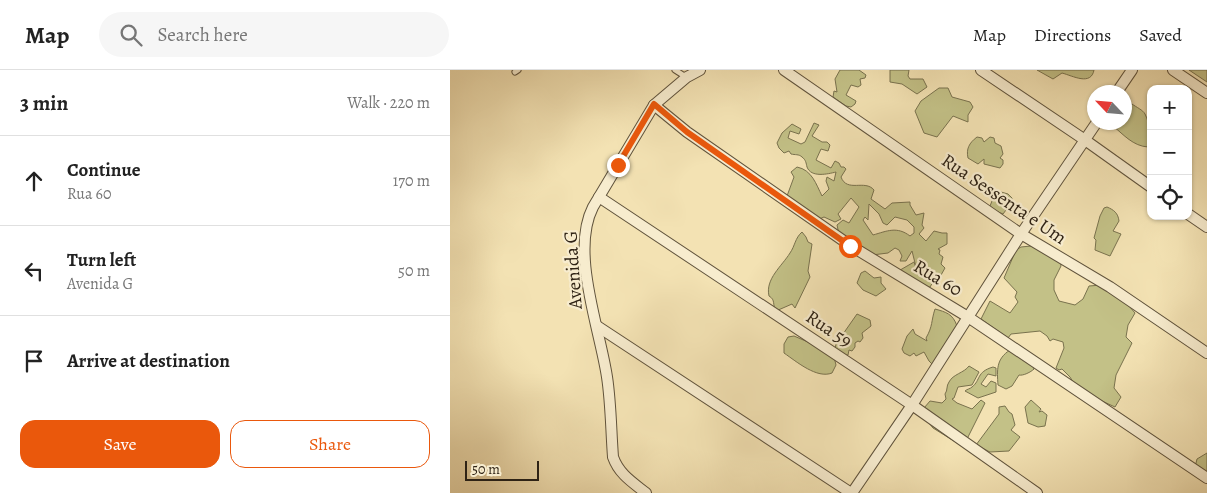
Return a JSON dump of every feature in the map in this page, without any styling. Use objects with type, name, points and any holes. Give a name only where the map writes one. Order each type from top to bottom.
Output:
[{"type":"street","name":"Avenida G","points":[[646,493],[624,476],[616,466],[613,457],[607,377],[597,326],[589,298],[584,243],[586,223],[588,215],[654,104],[687,77],[700,70]]},
{"type":"street","name":"Rua Sessenta e Um","points":[[784,70],[1021,234],[1110,287],[1207,352]]},
{"type":"street","points":[[981,70],[1147,184]]},
{"type":"street","points":[[1122,85],[1132,70]]},
{"type":"street","points":[[1173,70],[1207,92]]},
{"type":"street","name":"Rua 60","points":[[654,104],[687,132],[850,246],[968,317],[1207,478]]},
{"type":"street","points":[[597,326],[851,493],[912,405],[1021,234],[1092,130]]},
{"type":"street","name":"Rua 59","points":[[599,197],[912,405],[1037,493]]},
{"type":"street","points":[[1192,217],[1207,227]]},
{"type":"lane","points":[[675,70],[687,77]]},
{"type":"shaded area","points":[[840,70],[859,70],[866,75],[865,78],[860,79],[861,85],[858,87],[851,85],[846,95],[856,101],[851,107],[846,106],[833,97],[834,91],[837,92],[835,79]]},
{"type":"shaded area","points":[[890,70],[909,70],[908,76],[910,79],[923,79],[927,87],[917,94],[902,84],[890,82]]},
{"type":"shaded area","points":[[1037,70],[1094,70],[1089,78],[1085,79],[1062,73],[1053,79]]},
{"type":"shaded area","points":[[1189,70],[1207,70],[1207,82]]},
{"type":"shaded area","points":[[939,88],[948,88],[952,97],[970,102],[973,107],[968,115],[968,122],[953,116],[937,137],[924,133],[915,111],[921,101]]},
{"type":"shaded area","points":[[1132,104],[1143,111],[1147,118],[1147,147],[1133,142],[1118,130],[1132,130]]},
{"type":"shaded area","points":[[814,123],[819,125],[812,136],[830,145],[828,151],[821,149],[816,160],[831,168],[835,161],[839,163],[841,167],[846,169],[841,177],[844,182],[870,187],[874,190],[871,199],[885,209],[892,203],[910,202],[916,215],[924,213],[922,225],[924,228],[919,234],[926,241],[934,231],[947,233],[947,244],[938,249],[940,250],[939,254],[943,257],[941,264],[945,268],[937,282],[930,272],[924,273],[933,282],[930,287],[924,289],[895,273],[914,262],[917,271],[912,251],[906,261],[900,261],[902,256],[899,250],[895,248],[888,253],[872,255],[839,234],[837,225],[843,220],[849,223],[859,207],[851,198],[838,214],[841,219],[835,222],[824,217],[817,220],[787,196],[794,177],[791,172],[797,167],[810,174],[822,196],[829,189],[826,181],[827,177],[834,181],[836,172],[829,174],[812,173],[802,157],[791,154],[789,151],[784,153],[777,143],[782,133],[792,124],[801,129],[799,134],[790,131],[788,138],[801,144],[805,142]],"holes":[[[869,204],[879,214],[883,223],[887,225],[895,217],[907,220],[914,227],[914,233],[910,236],[901,231],[892,230],[873,235],[863,220],[865,217],[868,220]]]},
{"type":"shaded area","points":[[977,137],[982,138],[984,142],[990,137],[994,138],[995,143],[1001,146],[1003,154],[1000,158],[1003,160],[1003,164],[1000,168],[984,164],[984,159],[978,164],[968,158],[969,146]]},
{"type":"shaded area","points":[[1001,192],[1008,194],[1012,198],[1012,202],[1003,214],[990,206],[994,196]]},
{"type":"shaded area","points":[[1104,208],[1112,209],[1118,216],[1119,221],[1113,231],[1121,234],[1110,256],[1095,250],[1096,240],[1094,238],[1100,216]]},
{"type":"shaded area","points":[[802,232],[808,242],[812,244],[808,271],[810,277],[795,308],[792,304],[776,311],[769,296],[769,284]]},
{"type":"shaded area","points":[[1031,246],[1060,260],[1061,266],[1054,280],[1054,290],[1059,301],[1075,305],[1083,299],[1089,286],[1102,285],[1135,313],[1128,325],[1126,337],[1132,343],[1116,375],[1114,388],[1121,397],[1115,407],[1078,390],[1070,377],[1062,369],[1056,368],[1064,348],[1063,342],[1053,339],[1050,341],[1040,331],[1011,334],[1008,338],[981,319],[990,301],[1010,313],[1018,302],[1015,297],[1017,292],[1004,278],[1016,250],[1021,247]]},
{"type":"shaded area","points":[[865,271],[874,278],[881,277],[881,283],[886,289],[876,296],[863,290],[857,283],[861,273]]},
{"type":"shaded area","points":[[935,309],[949,314],[957,326],[932,364],[924,352],[916,356],[914,353],[910,356],[904,353],[902,349],[907,336],[913,329],[915,334],[927,341],[926,338],[931,327]]},
{"type":"shaded area","points":[[857,314],[870,320],[871,326],[862,333],[863,338],[860,342],[855,343],[852,351],[849,350],[848,355],[844,356],[835,349],[836,344]]},
{"type":"shaded area","points":[[794,336],[815,345],[834,357],[836,365],[832,373],[820,374],[814,372],[784,353],[784,344],[788,337]]},
{"type":"shaded area","points":[[1010,350],[1032,364],[1034,369],[1027,374],[1019,375],[1012,386],[1006,389],[998,385],[998,370],[1002,357]]},
{"type":"shaded area","points":[[969,366],[979,372],[972,385],[958,387],[952,399],[972,409],[981,400],[985,403],[962,446],[933,428],[929,423],[924,408],[930,401],[942,403],[946,399],[945,394],[951,379]]},
{"type":"shaded area","points":[[993,367],[996,368],[996,376],[988,374],[981,384],[986,387],[991,381],[996,383],[996,392],[978,398],[965,391],[975,384],[984,371]]},
{"type":"shaded area","points":[[1031,400],[1041,409],[1039,412],[1042,411],[1047,415],[1045,426],[1038,427],[1028,423],[1025,407]]},
{"type":"shaded area","points":[[1005,406],[1012,414],[1015,425],[1011,430],[1020,437],[1009,451],[990,452],[976,445],[999,414],[999,407]]},
{"type":"shaded area","points":[[1207,453],[1207,480],[1195,467],[1197,459]]},
{"type":"route","points":[[618,165],[654,104],[687,132],[850,246]]}]
